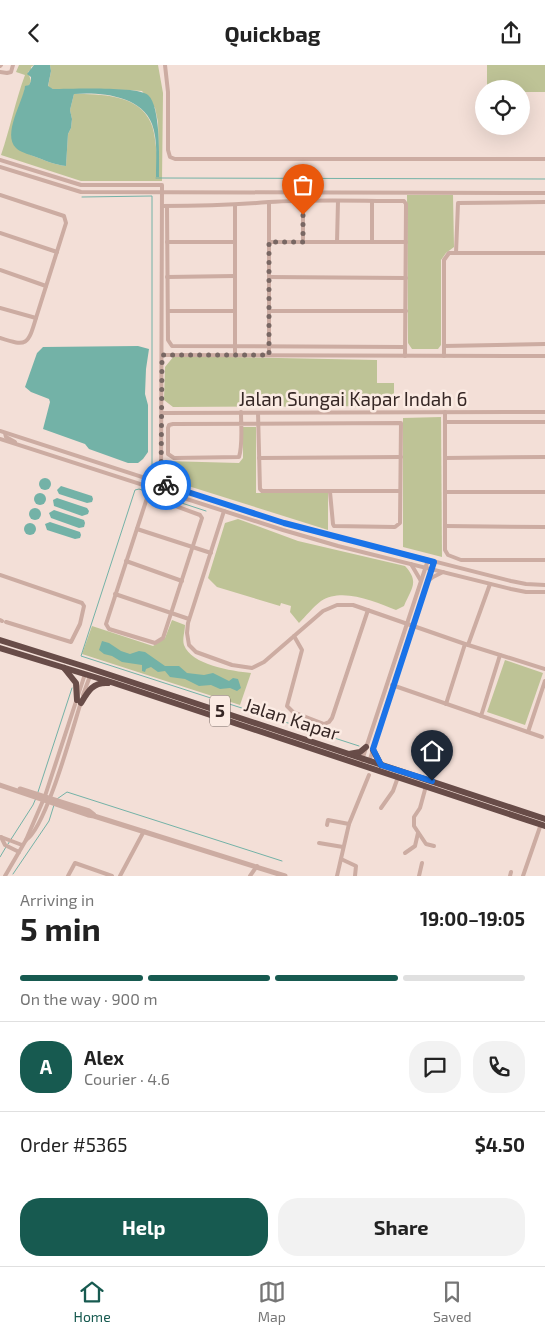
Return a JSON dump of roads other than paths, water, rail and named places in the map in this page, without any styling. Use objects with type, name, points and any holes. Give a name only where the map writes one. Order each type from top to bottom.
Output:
[{"type":"highway","name":"Jalan Kapar","points":[[0,640],[89,671],[347,754],[398,777],[544,822]]},
{"type":"highway","name":"Jalan Kapar","points":[[0,648],[63,667],[89,671],[114,683],[365,763],[381,765],[535,815],[544,822]]},
{"type":"highway","points":[[63,667],[76,683],[79,701]]},
{"type":"highway","points":[[79,701],[96,684],[114,683]]},
{"type":"highway","points":[[347,754],[369,748],[381,765]]},
{"type":"street","points":[[0,72],[11,72],[14,65]]},
{"type":"street","points":[[165,65],[168,92],[168,150],[170,157],[175,159],[545,159]]},
{"type":"street","points":[[0,160],[81,185],[159,185],[162,206],[161,491]]},
{"type":"street","points":[[0,167],[81,192],[545,193]]},
{"type":"street","points":[[0,195],[64,217],[66,223],[30,337],[23,343],[0,338]]},
{"type":"street","points":[[162,206],[235,205],[303,201],[404,201],[406,204],[405,356]]},
{"type":"street","points":[[303,201],[303,242]]},
{"type":"street","points":[[337,242],[338,201]]},
{"type":"street","points":[[372,201],[372,242]]},
{"type":"street","points":[[269,202],[269,355]]},
{"type":"street","points":[[456,253],[458,203],[545,202]]},
{"type":"street","points":[[235,205],[235,355]]},
{"type":"street","points":[[167,206],[168,340],[172,346],[405,347]]},
{"type":"street","points":[[0,233],[57,252]]},
{"type":"street","points":[[167,242],[235,242]]},
{"type":"street","points":[[269,242],[406,242]]},
{"type":"street","points":[[444,356],[444,260],[449,253],[545,253]]},
{"type":"street","points":[[0,270],[46,286]]},
{"type":"street","points":[[167,277],[235,276]]},
{"type":"street","points":[[269,277],[406,277]]},
{"type":"street","points":[[0,308],[36,318]]},
{"type":"street","points":[[168,311],[234,311]]},
{"type":"street","points":[[269,311],[406,311]]},
{"type":"street","points":[[444,346],[545,345]]},
{"type":"street","points":[[162,355],[545,356]]},
{"type":"street","points":[[401,412],[401,423]]},
{"type":"street","points":[[445,412],[445,550],[448,555],[454,559],[472,561],[545,560]]},
{"type":"street","name":"Jalan Sungai Kapar Indah 6","points":[[162,413],[545,412]]},
{"type":"street","points":[[240,413],[241,424]]},
{"type":"street","points":[[258,413],[260,489],[262,491],[400,491]]},
{"type":"street","points":[[446,422],[545,421]]},
{"type":"street","name":"Jalan Sungai Kapar Indah 6","points":[[241,424],[240,456],[236,458],[170,457],[168,455],[169,425],[241,424],[401,423],[400,523],[395,527],[334,526],[330,492]]},
{"type":"street","points":[[0,431],[284,523],[511,581],[545,585]]},
{"type":"street","points":[[5,433],[6,437],[24,447]]},
{"type":"street","points":[[0,439],[283,530],[526,593],[545,592]]},
{"type":"street","points":[[259,457],[401,457]]},
{"type":"street","points":[[445,458],[545,457]]},
{"type":"street","points":[[445,492],[545,492]]},
{"type":"street","points":[[151,497],[200,515],[202,518],[163,638],[155,643],[109,629],[106,624],[137,529],[147,498],[151,497]]},
{"type":"street","points":[[224,511],[189,619],[187,633],[189,645],[196,652],[232,665],[252,668],[264,662],[322,611],[337,605],[353,605],[545,669]]},
{"type":"street","points":[[445,526],[545,527]]},
{"type":"street","points":[[137,529],[211,553]]},
{"type":"street","points":[[365,763],[387,683],[428,560]]},
{"type":"street","points":[[126,561],[182,581]]},
{"type":"street","points":[[365,763],[369,748],[394,686],[434,562]]},
{"type":"street","points":[[411,564],[421,581]]},
{"type":"street","points":[[428,582],[433,577],[443,573]]},
{"type":"street","points":[[0,575],[82,603],[84,606],[80,624],[71,642],[3,621]]},
{"type":"street","points":[[446,704],[490,584]]},
{"type":"street","points":[[116,594],[189,619]]},
{"type":"street","points":[[294,636],[302,650],[286,706],[293,712],[324,724],[332,718],[368,610]]},
{"type":"street","points":[[481,716],[500,655]]},
{"type":"street","points":[[5,876],[26,839],[31,837],[49,800],[89,671]]},
{"type":"street","points":[[528,732],[545,681]]},
{"type":"street","points":[[387,683],[542,737]]},
{"type":"street","points":[[337,876],[349,824],[369,775]]},
{"type":"street","points":[[381,808],[393,791],[398,777]]},
{"type":"street","points":[[2,786],[89,811],[94,816],[285,876]]},
{"type":"street","points":[[426,786],[420,808],[413,821],[418,833],[426,843],[434,846]]},
{"type":"street","points":[[326,825],[328,820],[349,824]]},
{"type":"street","points":[[522,876],[544,822]]},
{"type":"street","points":[[120,876],[144,831]]},
{"type":"street","points":[[405,853],[415,846],[418,833]]},
{"type":"street","points":[[0,836],[22,845]]},
{"type":"street","points":[[0,836],[5,845],[19,852]]},
{"type":"street","points":[[319,843],[344,847]]},
{"type":"street","points":[[341,859],[356,866],[355,876]]},
{"type":"street","points":[[68,876],[75,863],[112,876]]},
{"type":"street","points":[[418,876],[422,863]]},
{"type":"street","points":[[250,876],[257,866]]},
{"type":"water","points":[[34,65],[50,65],[51,71],[48,86],[53,89],[118,89],[142,92],[148,95],[152,101],[157,121],[159,177],[156,177],[154,130],[147,114],[129,101],[118,97],[74,94],[70,110],[72,119],[68,134],[66,166],[45,161],[16,148],[12,142],[12,126],[25,86],[29,85],[31,81],[31,77],[27,74]]},
{"type":"water","points":[[138,346],[149,349],[145,394],[148,405],[148,452],[143,459],[138,463],[128,463],[89,449],[85,444],[43,429],[50,402],[49,399],[31,392],[25,387],[37,353],[43,347]]},
{"type":"water","points":[[43,478],[47,478],[51,484],[47,490],[43,490],[39,486],[39,482]]},
{"type":"water","points":[[61,486],[92,496],[92,502],[87,503],[59,494],[57,490]]},
{"type":"water","points":[[38,493],[42,493],[46,499],[42,505],[38,505],[34,501],[34,497]]},
{"type":"water","points":[[57,498],[87,508],[88,514],[82,516],[54,506],[53,500]]},
{"type":"water","points":[[33,508],[37,508],[41,514],[37,520],[33,520],[29,516],[29,512]]},
{"type":"water","points":[[54,510],[84,520],[84,527],[79,528],[51,518],[49,513]]},
{"type":"water","points":[[50,522],[80,532],[80,538],[75,539],[47,530],[45,524]]},
{"type":"water","points":[[28,523],[32,523],[36,529],[32,535],[28,535],[24,531],[24,527]]},
{"type":"water","points":[[102,641],[130,654],[139,651],[145,652],[165,666],[179,666],[187,673],[204,675],[213,673],[229,681],[233,678],[238,679],[241,688],[237,691],[230,688],[220,689],[211,685],[199,686],[185,679],[170,677],[165,671],[158,672],[151,667],[146,669],[145,672],[142,671],[142,665],[122,662],[104,654],[99,650]]},
{"type":"waterway","points":[[156,178],[545,179]]},
{"type":"waterway","points":[[82,197],[152,196],[152,472],[150,478]]},
{"type":"waterway","points":[[206,511],[139,489],[135,490],[81,656],[359,746]]},
{"type":"waterway","points":[[38,792],[72,688]]},
{"type":"waterway","points":[[57,799],[67,792],[282,861]]},
{"type":"waterway","points":[[8,844],[36,798]]},
{"type":"waterway","points":[[13,874],[49,821],[54,805]]},
{"type":"waterway","points":[[0,857],[6,847]]}]
